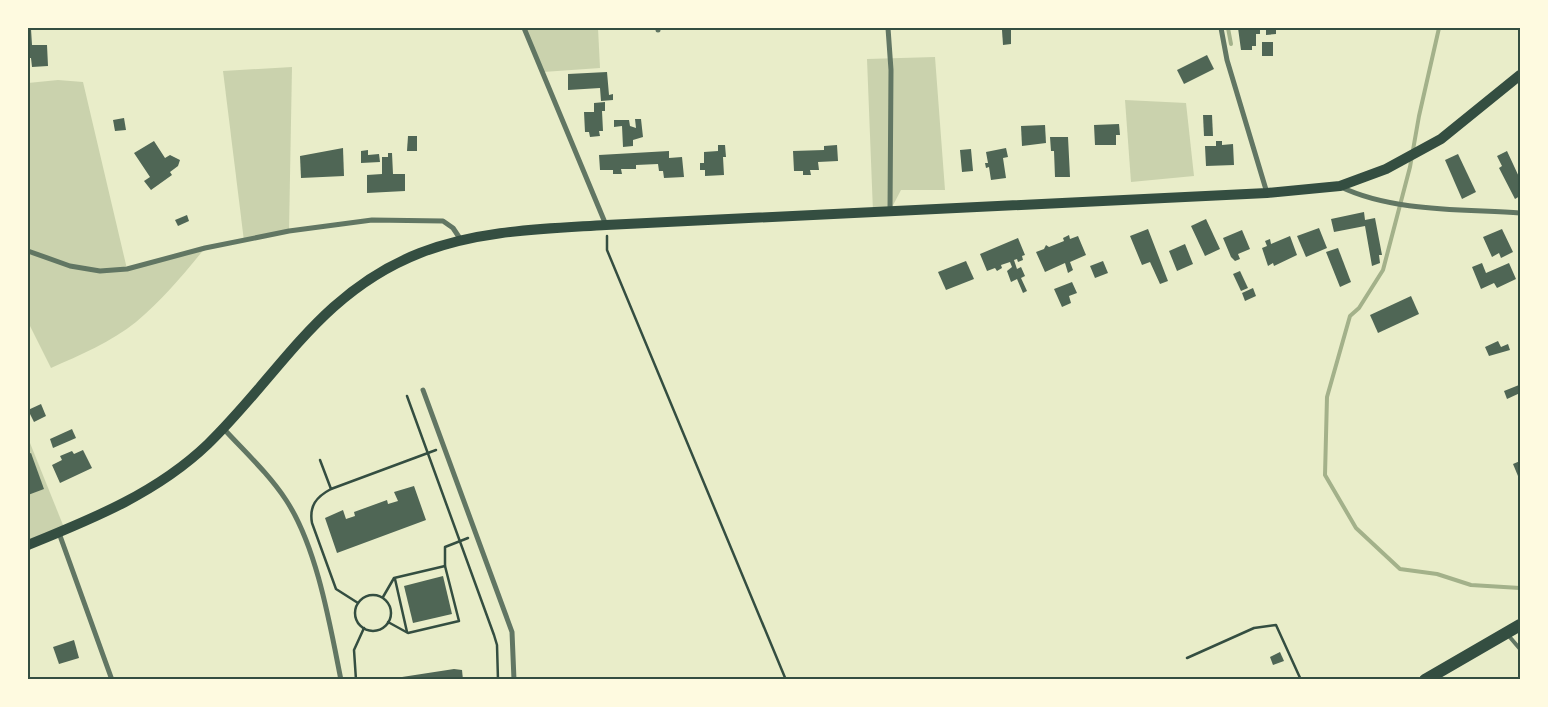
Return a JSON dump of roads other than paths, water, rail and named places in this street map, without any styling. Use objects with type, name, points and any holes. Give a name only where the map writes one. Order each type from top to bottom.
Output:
[{"type":"main road","points":[[28,543],[59,532],[129,500],[162,481],[184,465],[223,428],[293,346],[345,296],[394,266],[419,254],[461,240],[513,231],[606,225],[1267,193],[1340,186],[1416,154],[1464,122],[1520,75]]},
{"type":"main road","points":[[1425,680],[1520,625]]},
{"type":"street","points":[[524,28],[606,225]]},
{"type":"street","points":[[888,28],[891,70],[890,211]]},
{"type":"street","points":[[1222,28],[1228,60],[1267,193]]},
{"type":"street","points":[[1340,186],[1357,194],[1392,203],[1520,213]]},
{"type":"street","points":[[28,251],[70,266],[100,271],[127,269],[197,250],[298,230],[372,220],[443,221],[453,228],[461,240]]},
{"type":"street","points":[[423,390],[512,632],[514,680]]},
{"type":"street","points":[[223,428],[279,489],[299,524],[323,595],[341,680]]},
{"type":"street","points":[[59,532],[112,680]]},
{"type":"lane","points":[[1506,634],[1520,650]]},
{"type":"waterway","points":[[1228,28],[1231,44]]},
{"type":"waterway","points":[[1439,28],[1419,116],[1410,167],[1383,270],[1359,308],[1350,316],[1327,397],[1325,475],[1356,528],[1400,569],[1437,574],[1471,585],[1520,588]]}]
